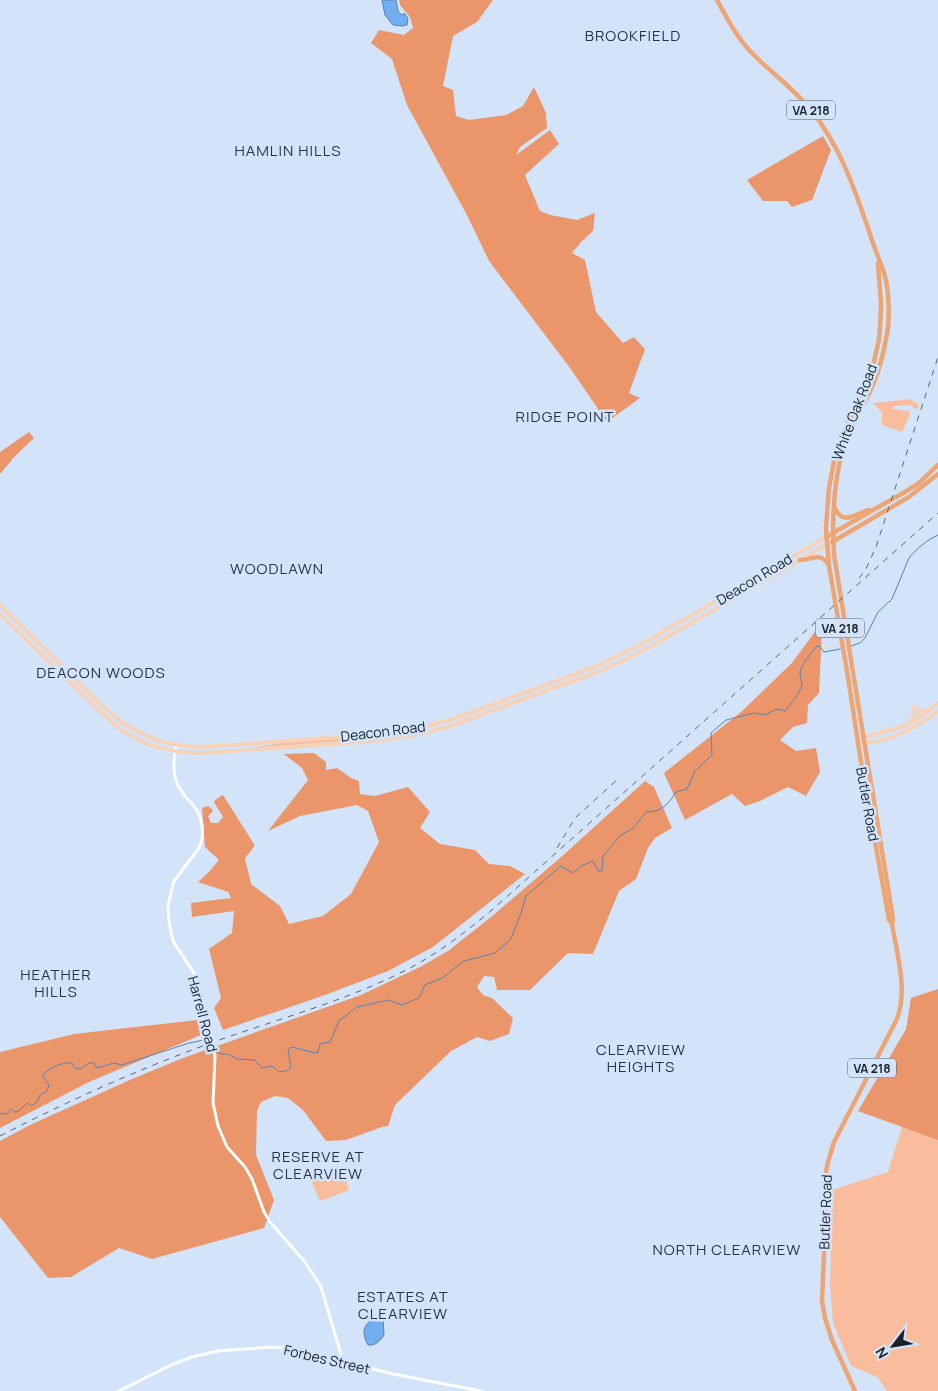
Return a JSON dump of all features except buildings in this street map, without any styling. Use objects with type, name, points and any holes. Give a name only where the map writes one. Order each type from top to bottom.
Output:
[{"type":"main road","name":"White Oak Road","points":[[717,0],[730,25],[743,43],[805,103],[829,135],[851,180],[878,260],[885,275],[888,304],[886,340],[872,386],[851,427],[844,447],[837,478],[834,504],[833,541],[837,574],[864,736]]},
{"type":"main road","name":"White Oak Road","points":[[858,742],[829,566],[826,545],[826,520],[834,462],[843,434],[874,362],[879,338],[881,304],[878,260]]},
{"type":"main road","points":[[834,504],[837,513],[846,518],[878,507],[918,484],[938,465]]},
{"type":"main road","name":"Deacon Road","points":[[0,614],[105,716],[121,729],[146,743],[175,751],[205,753],[404,737],[443,728],[622,662],[877,516],[924,486],[938,474]]},
{"type":"main road","name":"Deacon Road","points":[[0,605],[116,718],[148,737],[176,745],[212,747],[380,734],[413,730],[446,721],[619,657],[878,507]]},
{"type":"main road","points":[[800,560],[807,560],[818,556],[823,558],[829,566]]},
{"type":"main road","points":[[858,742],[864,736],[908,724],[938,703]]},
{"type":"main road","points":[[908,724],[915,715],[914,707],[920,711],[931,709]]},
{"type":"main road","points":[[858,742],[873,742],[901,734],[924,722],[938,711]]},
{"type":"main road","name":"VA 218","points":[[864,736],[865,743]]},
{"type":"main road","name":"Butler Road","points":[[858,742],[888,920],[892,924]]},
{"type":"main road","name":"Butler Road","points":[[855,1391],[832,1340],[823,1308],[821,1291],[825,1231],[824,1182],[834,1142],[897,1019],[902,998],[892,924],[893,918],[865,743]]},
{"type":"street","name":"Harrell Road","points":[[176,745],[173,764],[177,784],[198,812],[203,832],[199,848],[174,881],[168,905],[169,922],[173,941],[194,973],[198,984],[204,1021],[215,1056],[213,1103],[218,1126],[224,1142],[249,1173],[264,1212],[270,1222],[298,1253],[316,1278],[325,1296],[343,1361]]},
{"type":"street","name":"Forbes Street","points":[[119,1391],[184,1360],[218,1351],[255,1347],[281,1348],[312,1353],[393,1374],[481,1391]]},
{"type":"shaded area","points":[[399,0],[493,0],[477,22],[453,36],[443,86],[453,90],[456,116],[469,120],[506,115],[523,106],[534,87],[546,113],[547,128],[520,147],[516,155],[550,130],[559,144],[525,175],[540,211],[550,215],[577,220],[595,213],[593,231],[572,253],[585,260],[596,312],[623,343],[634,337],[645,349],[629,393],[640,398],[607,422],[570,368],[489,261],[468,217],[407,105],[392,59],[371,43],[379,30],[404,35],[413,28],[410,17],[400,5]]},
{"type":"shaded area","points":[[823,136],[831,150],[812,200],[792,207],[787,201],[763,201],[747,180]]},
{"type":"shaded area","points":[[910,399],[919,405],[917,410],[910,405],[894,406],[893,408],[909,411],[910,414],[902,432],[882,425],[882,412],[873,403]]},
{"type":"shaded area","points":[[29,432],[34,438],[0,474],[0,452]]},
{"type":"shaded area","points":[[822,629],[819,693],[808,705],[807,723],[793,727],[780,740],[796,751],[816,748],[820,772],[806,796],[788,787],[745,806],[732,794],[685,820],[664,773],[741,712],[792,663],[814,633]]},
{"type":"shaded area","points":[[384,735],[343,741],[249,748],[282,743]]},
{"type":"shaded area","points":[[314,753],[326,762],[326,770],[337,768],[359,781],[360,794],[375,796],[408,787],[430,812],[420,828],[440,844],[475,850],[489,864],[510,866],[525,874],[433,947],[388,971],[223,1030],[214,1008],[221,998],[209,949],[232,933],[234,911],[192,917],[191,903],[231,898],[228,892],[198,882],[219,860],[205,847],[202,808],[208,806],[211,808],[213,811],[208,816],[211,823],[218,823],[223,817],[214,802],[223,795],[254,844],[254,847],[245,858],[251,884],[280,906],[289,924],[323,916],[351,894],[379,842],[368,811],[357,805],[300,816],[268,831],[308,780],[302,768],[284,754]]},
{"type":"shaded area","points":[[645,781],[654,787],[672,828],[655,838],[648,848],[636,879],[619,891],[593,954],[568,953],[530,990],[497,990],[494,977],[484,976],[477,987],[483,995],[492,998],[513,1018],[509,1034],[490,1041],[477,1037],[451,1051],[395,1105],[388,1126],[346,1140],[326,1141],[303,1110],[288,1098],[275,1096],[261,1102],[257,1111],[256,1155],[274,1200],[264,1228],[152,1259],[119,1248],[71,1277],[48,1278],[0,1217],[0,1141],[32,1124],[132,1079],[183,1058],[361,995],[420,967],[448,951],[491,917]]},
{"type":"shaded area","points":[[938,989],[938,1140],[858,1111],[906,1029],[911,998]]},
{"type":"shaded area","points":[[197,1020],[201,1035],[89,1082],[0,1128],[0,1052],[74,1034]]},
{"type":"shaded area","points":[[902,1127],[938,1136],[938,1391],[887,1391],[877,1377],[851,1366],[833,1323],[830,1285],[832,1190],[888,1172]]},
{"type":"shaded area","points":[[342,1169],[349,1190],[320,1201],[312,1183],[313,1180],[316,1177]]},
{"type":"water","points":[[382,0],[396,0],[398,11],[402,15],[404,13],[408,18],[407,25],[393,25],[385,15]]},
{"type":"water","points":[[380,1315],[383,1318],[384,1335],[377,1343],[368,1345],[364,1335],[365,1327],[371,1320]]},
{"type":"waterway","points":[[851,646],[860,643],[865,638],[878,612],[892,599],[909,558],[922,545],[938,535]]},
{"type":"waterway","points":[[217,1052],[228,1054],[237,1059],[255,1060],[262,1068],[272,1066],[279,1072],[286,1071],[291,1067],[288,1050],[292,1047],[315,1053],[318,1052],[320,1044],[330,1042],[339,1021],[357,1007],[388,1000],[402,1005],[419,998],[425,985],[442,978],[464,961],[495,953],[511,939],[526,896],[561,866],[573,873],[581,866],[593,861],[598,871],[602,871],[603,856],[620,836],[633,828],[646,812],[660,809],[670,801],[676,792],[687,789],[695,771],[712,755],[711,733],[726,720],[754,713],[765,715],[777,709],[785,711],[799,691],[802,684],[801,669],[815,648],[817,646],[820,647],[824,652],[840,649]]},
{"type":"waterway","points":[[0,1113],[7,1114],[11,1109],[15,1112],[19,1111],[27,1103],[31,1106],[37,1102],[40,1095],[47,1091],[49,1085],[42,1075],[60,1065],[72,1063],[75,1068],[80,1069],[89,1063],[94,1063],[97,1068],[114,1063],[122,1065],[207,1039]]},
{"type":"railway","points":[[859,578],[865,571],[876,547],[938,357]]},
{"type":"railway","points":[[0,1136],[77,1098],[155,1064],[386,980],[443,948],[493,909],[938,513]]},
{"type":"railway","points":[[557,848],[575,818],[617,780]]},
{"type":"district","name":"BROOKFIELD","points":[[633,35]]},
{"type":"district","name":"HAMLIN HILLS","points":[[288,150]]},
{"type":"district","name":"RIDGE POINT","points":[[565,416]]},
{"type":"district","name":"WOODLAWN","points":[[277,568]]},
{"type":"district","name":"DEACON WOODS","points":[[101,672]]},
{"type":"district","name":"HEATHER HILLS","points":[[56,982]]},
{"type":"district","name":"CLEARVIEW HEIGHTS","points":[[641,1058]]},
{"type":"district","name":"RESERVE AT CLEARVIEW","points":[[318,1164]]},
{"type":"district","name":"NORTH CLEARVIEW","points":[[727,1249]]},
{"type":"district","name":"ESTATES AT CLEARVIEW","points":[[403,1304]]}]
